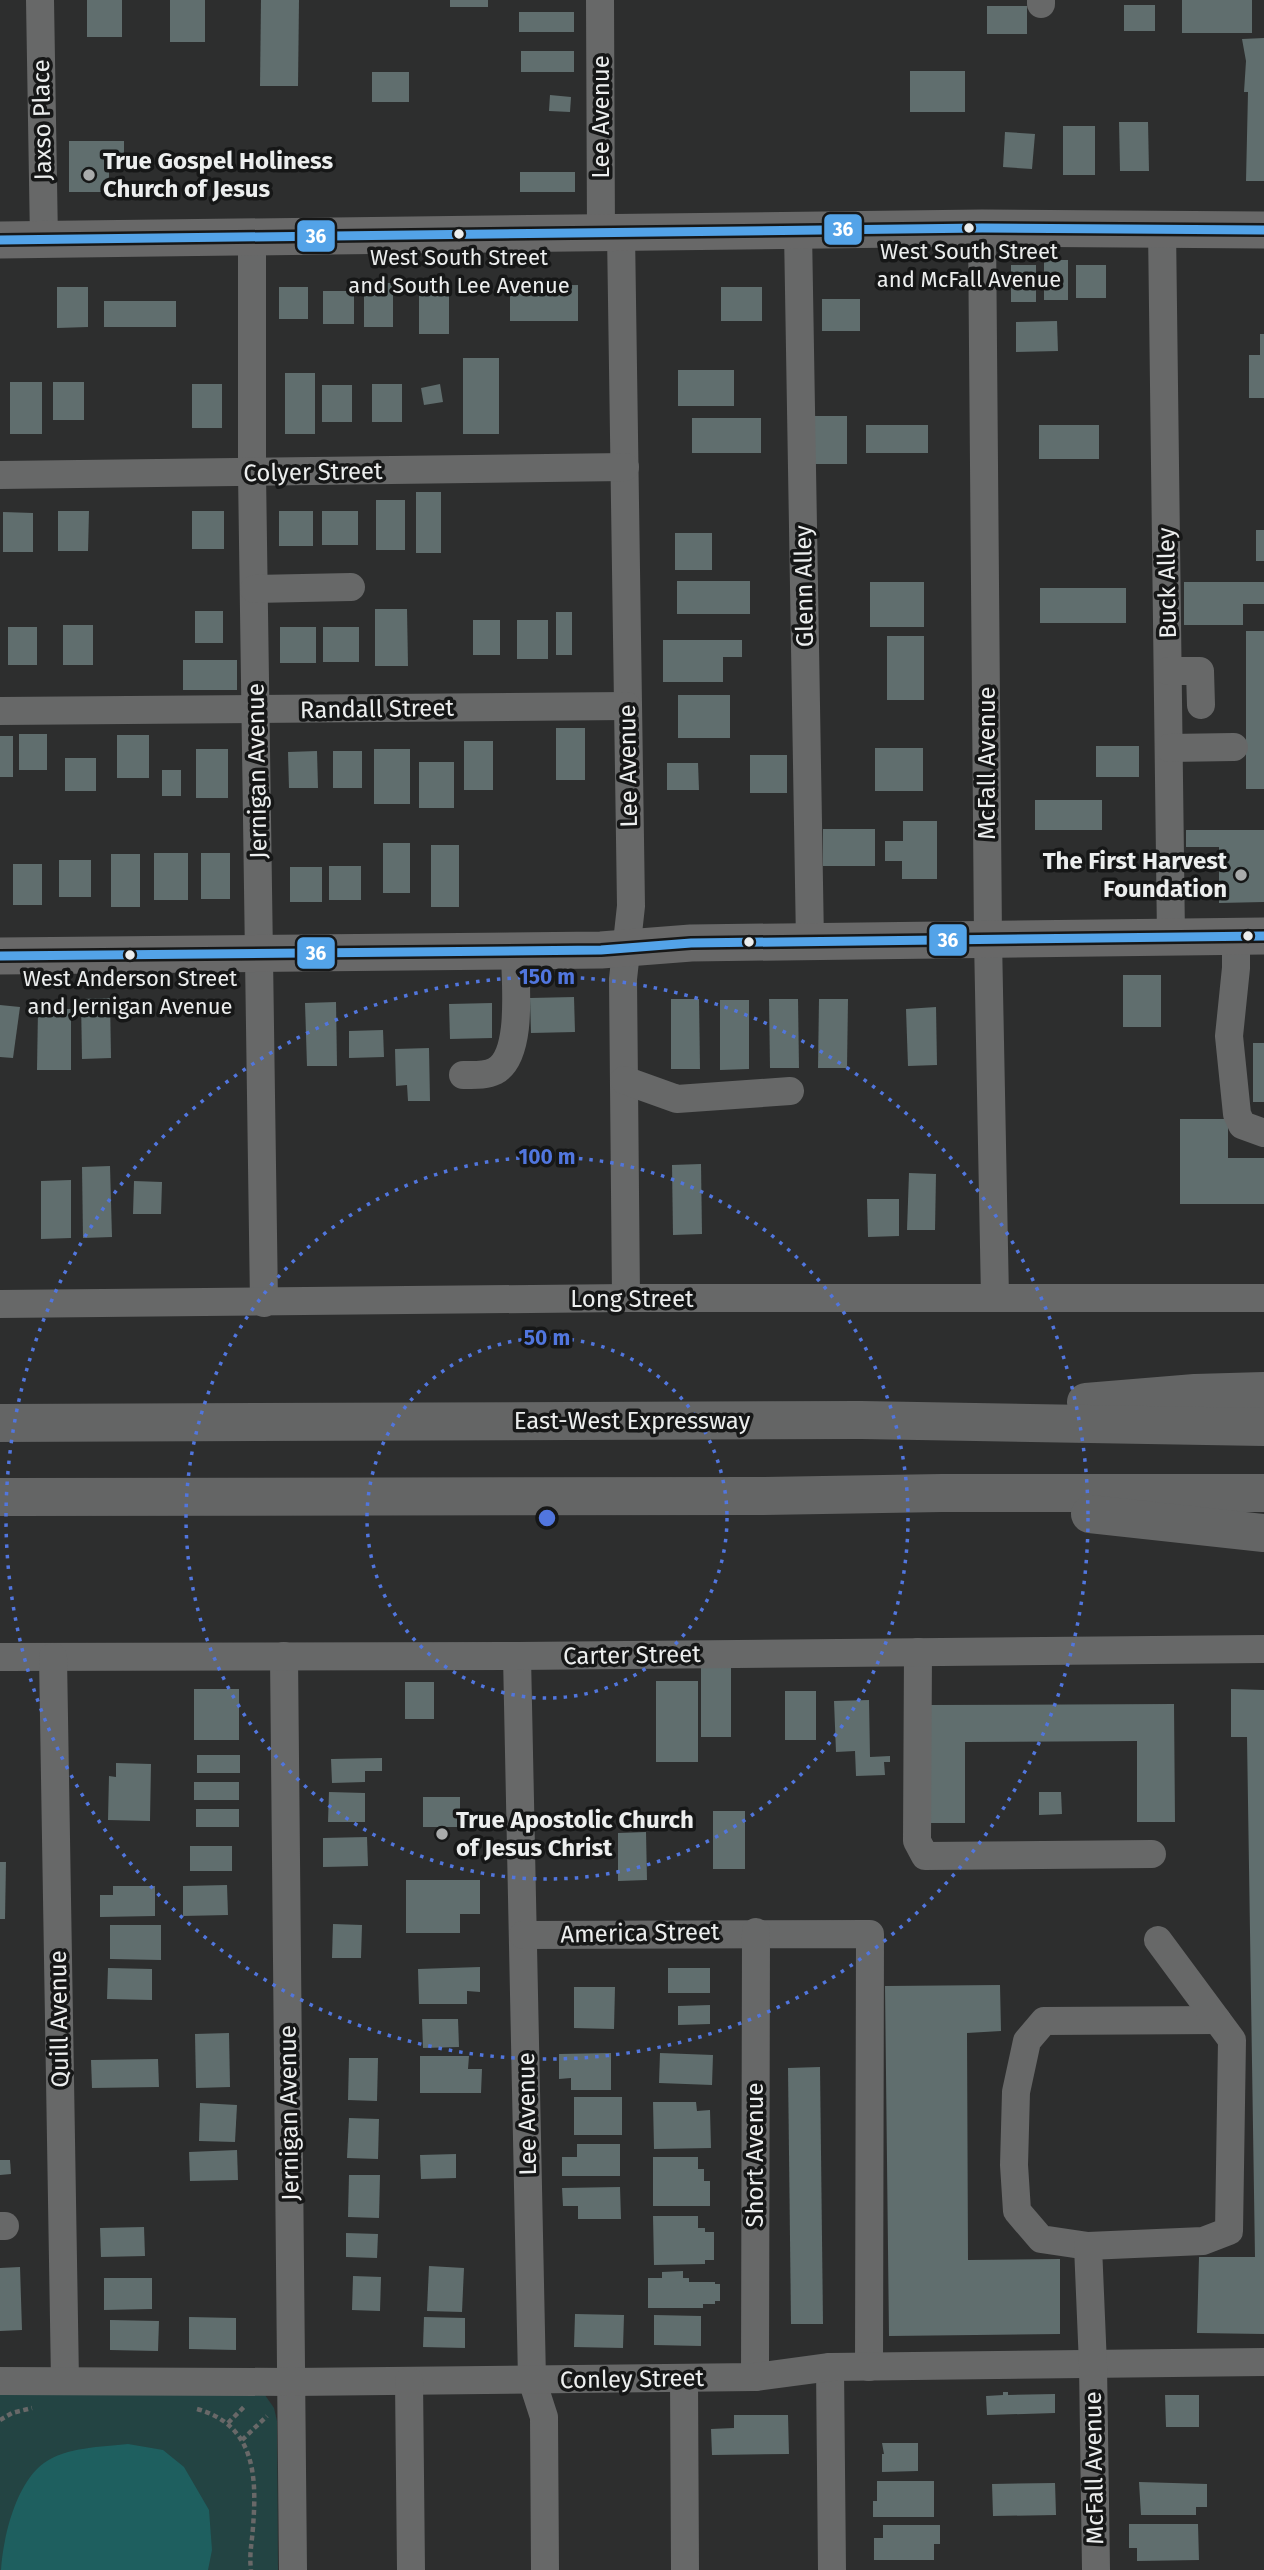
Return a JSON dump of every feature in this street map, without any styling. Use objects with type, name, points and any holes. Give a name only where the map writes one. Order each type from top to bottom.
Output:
[{"type":"highway","points":[[861,1420],[1195,1393],[1264,1391]]},
{"type":"highway","name":"East-West Expressway","points":[[0,1423],[861,1420],[1264,1427]]},
{"type":"highway","points":[[942,1493],[1095,1515],[1264,1533]]},
{"type":"highway","points":[[0,1497],[1264,1493]]},
{"type":"main road","points":[[0,240],[982,228],[1264,230]]},
{"type":"main road","points":[[0,956],[515,952],[626,949],[691,943],[1250,936]]},
{"type":"street","name":"Jaxso Place","points":[[40,0],[44,240]]},
{"type":"street","name":"Lee Avenue","points":[[600,0],[625,467],[631,918],[623,979],[626,1298]]},
{"type":"street","name":"McFall Avenue","points":[[982,228],[988,939],[995,1298]]},
{"type":"street","name":"Buck Alley","points":[[1162,228],[1171,937]]},
{"type":"street","name":"Glenn Alley","points":[[798,231],[810,942]]},
{"type":"street","name":"Jernigan Avenue","points":[[252,239],[252,473],[264,1303]]},
{"type":"street","name":"Colyer Street","points":[[0,475],[625,467]]},
{"type":"street","points":[[254,589],[351,587]]},
{"type":"street","points":[[1168,671],[1200,671],[1200,705]]},
{"type":"street","name":"Randall Street","points":[[0,711],[627,706]]},
{"type":"street","points":[[1169,748],[1234,747]]},
{"type":"street","points":[[1250,936],[1236,968],[1230,1036],[1237,1114],[1242,1125],[1264,1133]]},
{"type":"street","points":[[463,1075],[494,1072],[510,1054],[515,1032],[515,952]]},
{"type":"street","points":[[624,1080],[677,1099],[790,1091]]},
{"type":"street","name":"Long Street","points":[[0,1304],[626,1298],[1264,1298]]},
{"type":"street","name":"Carter Street","points":[[0,1657],[517,1656],[1264,1649]]},
{"type":"street","points":[[918,1652],[916,1841],[925,1856],[1152,1854]]},
{"type":"street","name":"Jernigan Avenue","points":[[284,1656],[293,2570]]},
{"type":"street","name":"Lee Avenue","points":[[517,1656],[531,2380],[544,2417],[545,2570]]},
{"type":"street","name":"Quill Avenue","points":[[53,1657],[65,2381]]},
{"type":"street","name":"America Street","points":[[523,1935],[756,1932],[870,1934],[869,2367]]},
{"type":"street","name":"Short Avenue","points":[[755,2377],[756,1932]]},
{"type":"street","points":[[1158,1940],[1232,2040],[1230,2231],[1203,2241],[1088,2246],[1041,2239],[1017,2211],[1014,2165],[1016,2092],[1027,2041],[1044,2021],[1217,2020]]},
{"type":"street","name":"McFall Avenue","points":[[1088,2246],[1096,2570]]},
{"type":"street","name":"Conley Street","points":[[0,2381],[292,2382],[755,2377],[830,2367],[1264,2362]]},
{"type":"street","points":[[830,2367],[832,2570]]},
{"type":"street","points":[[684,2378],[685,2570]]},
{"type":"street","points":[[409,2381],[411,2570]]},
{"type":"path","points":[[190,2407],[210,2413],[228,2423],[242,2440],[253,2465],[255,2508],[249,2556],[251,2570]]},
{"type":"path","points":[[242,2440],[266,2417],[271,2407]]},
{"type":"path","points":[[0,2420],[12,2413],[34,2408]]},
{"type":"shaded area","points":[[0,2392],[265,2395],[274,2408],[277,2421],[278,2570],[0,2570]]},
{"type":"shaded area","points":[[128,2444],[163,2450],[184,2467],[209,2510],[212,2550],[208,2570],[1,2570],[13,2512],[34,2472],[44,2463],[63,2454]]},
{"type":"building","points":[[87,0],[122,0],[122,37],[87,37]]},
{"type":"building","points":[[170,0],[205,0],[205,42],[170,42]]},
{"type":"building","points":[[261,0],[299,0],[298,86],[260,86]]},
{"type":"building","points":[[450,0],[488,0],[488,7],[450,7]]},
{"type":"building","points":[[1182,0],[1252,0],[1252,33],[1182,33]]},
{"type":"building","points":[[1124,5],[1155,5],[1155,31],[1124,31]]},
{"type":"building","points":[[987,6],[1027,6],[1027,34],[987,34]]},
{"type":"building","points":[[519,12],[574,12],[574,32],[519,32]]},
{"type":"building","points":[[1264,38],[1264,181],[1246,181],[1248,92],[1244,92],[1246,61],[1242,39]]},
{"type":"building","points":[[521,51],[574,51],[574,72],[521,72]]},
{"type":"building","points":[[910,71],[965,71],[965,112],[910,112]]},
{"type":"building","points":[[372,72],[409,72],[409,102],[372,102]]},
{"type":"building","points":[[550,95],[571,97],[570,112],[549,111]]},
{"type":"building","points":[[1119,122],[1148,122],[1149,171],[1120,171]]},
{"type":"building","points":[[1063,126],[1095,126],[1095,175],[1063,175]]},
{"type":"building","points":[[1005,132],[1035,134],[1032,169],[1003,167]]},
{"type":"building","name":"True Gospel Holiness Church of Jesus","points":[[69,141],[124,141],[124,159],[109,159],[109,192],[69,192]]},
{"type":"building","points":[[520,172],[575,172],[575,192],[520,192]]},
{"type":"building","points":[[1044,260],[1068,260],[1068,300],[1044,300]]},
{"type":"building","points":[[1011,265],[1036,265],[1036,302],[1011,302]]},
{"type":"building","points":[[1076,265],[1106,265],[1106,298],[1076,298]]},
{"type":"building","points":[[419,281],[449,281],[449,334],[419,334]]},
{"type":"building","points":[[364,283],[393,283],[393,327],[364,327]]},
{"type":"building","points":[[578,285],[578,321],[510,321],[510,286]]},
{"type":"building","points":[[57,287],[88,287],[88,327],[57,328]]},
{"type":"building","points":[[279,287],[308,287],[308,319],[279,319]]},
{"type":"building","points":[[721,287],[762,287],[762,321],[721,321]]},
{"type":"building","points":[[323,291],[354,291],[354,324],[323,324]]},
{"type":"building","points":[[822,299],[860,299],[860,331],[822,331]]},
{"type":"building","points":[[104,301],[176,301],[176,327],[104,327]]},
{"type":"building","points":[[1057,321],[1058,351],[1016,352],[1016,322]]},
{"type":"building","points":[[1260,334],[1264,334],[1264,398],[1249,398],[1249,355],[1260,355]]},
{"type":"building","points":[[463,358],[499,358],[499,434],[463,434]]},
{"type":"building","points":[[678,370],[734,370],[734,406],[678,406]]},
{"type":"building","points":[[285,373],[315,373],[315,434],[285,434]]},
{"type":"building","points":[[10,382],[42,382],[42,434],[10,434]]},
{"type":"building","points":[[53,382],[84,382],[84,420],[53,420]]},
{"type":"building","points":[[192,384],[222,384],[222,428],[192,428]]},
{"type":"building","points":[[372,384],[402,384],[402,422],[372,422]]},
{"type":"building","points":[[440,384],[443,402],[424,405],[421,388]]},
{"type":"building","points":[[322,385],[352,385],[352,422],[322,422]]},
{"type":"building","points":[[812,416],[847,416],[847,464],[812,464]]},
{"type":"building","points":[[692,418],[761,418],[761,453],[692,453]]},
{"type":"building","points":[[866,425],[928,425],[928,453],[866,453]]},
{"type":"building","points":[[1039,425],[1099,425],[1099,459],[1039,459]]},
{"type":"building","points":[[416,492],[441,492],[441,553],[416,553]]},
{"type":"building","points":[[376,500],[405,500],[405,550],[376,550]]},
{"type":"building","points":[[58,511],[89,511],[88,551],[58,551]]},
{"type":"building","points":[[192,511],[224,511],[224,549],[192,549]]},
{"type":"building","points":[[279,511],[313,511],[313,546],[279,546]]},
{"type":"building","points":[[322,511],[358,511],[358,545],[322,545]]},
{"type":"building","points":[[3,512],[33,513],[33,552],[3,552]]},
{"type":"building","points":[[1256,530],[1264,530],[1264,561],[1256,561]]},
{"type":"building","points":[[675,533],[712,533],[712,570],[675,570]]},
{"type":"building","points":[[677,581],[750,581],[750,614],[677,614]]},
{"type":"building","points":[[870,582],[924,582],[924,627],[870,627]]},
{"type":"building","points":[[1184,582],[1264,582],[1264,604],[1243,604],[1243,625],[1184,625]]},
{"type":"building","points":[[1040,588],[1126,588],[1126,623],[1040,623]]},
{"type":"building","points":[[375,609],[407,609],[408,666],[375,666]]},
{"type":"building","points":[[195,611],[223,611],[223,643],[195,643]]},
{"type":"building","points":[[556,612],[572,612],[572,655],[556,655]]},
{"type":"building","points":[[473,620],[500,620],[500,655],[473,655]]},
{"type":"building","points":[[517,620],[548,620],[548,659],[517,659]]},
{"type":"building","points":[[63,625],[93,625],[93,665],[63,665]]},
{"type":"building","points":[[8,627],[37,627],[37,665],[8,665]]},
{"type":"building","points":[[280,627],[316,627],[316,663],[280,663]]},
{"type":"building","points":[[323,627],[359,627],[359,662],[323,662]]},
{"type":"building","points":[[1246,631],[1264,631],[1264,789],[1246,789]]},
{"type":"building","points":[[887,636],[924,636],[924,700],[887,700]]},
{"type":"building","points":[[663,640],[742,640],[742,657],[723,657],[723,682],[663,682]]},
{"type":"building","points":[[183,660],[237,660],[237,690],[183,690]]},
{"type":"building","points":[[678,695],[730,695],[730,738],[678,738]]},
{"type":"building","points":[[556,728],[585,728],[585,780],[556,780]]},
{"type":"building","points":[[19,734],[47,734],[47,770],[19,770]]},
{"type":"building","points":[[117,735],[149,735],[149,778],[117,778]]},
{"type":"building","points":[[0,736],[13,736],[13,777],[0,777]]},
{"type":"building","points":[[464,741],[493,741],[493,790],[464,790]]},
{"type":"building","points":[[1096,746],[1139,746],[1139,777],[1096,777]]},
{"type":"building","points":[[875,748],[923,748],[923,791],[875,791]]},
{"type":"building","points":[[196,749],[228,749],[228,798],[196,798]]},
{"type":"building","points":[[374,749],[410,749],[410,804],[374,804]]},
{"type":"building","points":[[317,751],[318,788],[289,788],[288,752]]},
{"type":"building","points":[[333,751],[362,751],[362,788],[333,788]]},
{"type":"building","points":[[750,755],[787,755],[787,793],[750,793]]},
{"type":"building","points":[[65,758],[96,758],[96,791],[65,791]]},
{"type":"building","points":[[419,762],[454,762],[454,808],[419,808]]},
{"type":"building","points":[[667,763],[698,763],[699,790],[667,790]]},
{"type":"building","points":[[162,770],[181,770],[181,796],[162,796]]},
{"type":"building","points":[[1035,800],[1102,800],[1102,830],[1035,830]]},
{"type":"building","points":[[903,821],[937,821],[937,879],[902,879],[902,861],[885,861],[885,841],[903,841]]},
{"type":"building","points":[[823,829],[875,829],[875,866],[823,866]]},
{"type":"building","name":"The First Harvest Foundation","points":[[1186,830],[1264,830],[1264,902],[1219,903],[1219,847],[1186,847]]},
{"type":"building","points":[[383,843],[410,843],[410,893],[383,893]]},
{"type":"building","points":[[431,845],[459,845],[459,907],[431,907]]},
{"type":"building","points":[[154,853],[188,853],[188,900],[154,900]]},
{"type":"building","points":[[201,853],[230,853],[230,899],[201,899]]},
{"type":"building","points":[[111,854],[140,854],[140,907],[111,907]]},
{"type":"building","points":[[59,860],[91,860],[91,897],[59,897]]},
{"type":"building","points":[[13,864],[42,864],[42,905],[13,905]]},
{"type":"building","points":[[329,866],[361,866],[361,900],[329,900]]},
{"type":"building","points":[[290,867],[322,867],[322,902],[290,902]]},
{"type":"building","points":[[1123,975],[1161,975],[1161,1027],[1123,1027]]},
{"type":"building","points":[[574,997],[575,1032],[531,1033],[530,998]]},
{"type":"building","points":[[110,998],[111,1058],[82,1059],[81,999]]},
{"type":"building","points":[[671,999],[699,999],[700,1069],[671,1069]]},
{"type":"building","points":[[769,999],[798,999],[799,1068],[770,1068]]},
{"type":"building","points":[[819,999],[848,999],[847,1068],[818,1068]]},
{"type":"building","points":[[720,1000],[749,1000],[749,1069],[720,1070]]},
{"type":"building","points":[[336,1002],[337,1066],[307,1066],[305,1003]]},
{"type":"building","points":[[492,1003],[492,1038],[450,1039],[449,1004]]},
{"type":"building","points":[[0,1005],[20,1007],[13,1058],[0,1057]]},
{"type":"building","points":[[936,1007],[937,1065],[908,1066],[906,1009]]},
{"type":"building","points":[[38,1009],[71,1009],[71,1070],[37,1070]]},
{"type":"building","points":[[383,1030],[384,1057],[349,1058],[349,1031]]},
{"type":"building","points":[[1253,1043],[1264,1043],[1264,1102],[1253,1102]]},
{"type":"building","points":[[429,1048],[430,1101],[408,1101],[407,1085],[396,1086],[395,1049]]},
{"type":"building","points":[[1180,1119],[1228,1119],[1228,1158],[1264,1158],[1264,1204],[1180,1204]]},
{"type":"building","points":[[701,1164],[702,1234],[673,1235],[672,1165]]},
{"type":"building","points":[[110,1166],[112,1237],[83,1238],[82,1167]]},
{"type":"building","points":[[909,1173],[936,1174],[935,1230],[907,1230]]},
{"type":"building","points":[[71,1180],[71,1238],[41,1239],[41,1181]]},
{"type":"building","points":[[134,1181],[162,1182],[161,1214],[133,1214]]},
{"type":"building","points":[[867,1199],[899,1199],[899,1236],[868,1237]]},
{"type":"building","points":[[701,1667],[731,1667],[731,1737],[701,1737]]},
{"type":"building","points":[[656,1681],[698,1681],[698,1762],[656,1762]]},
{"type":"building","points":[[405,1682],[434,1682],[434,1719],[405,1719]]},
{"type":"building","points":[[194,1689],[239,1689],[239,1740],[194,1740]]},
{"type":"building","points":[[1231,1689],[1264,1690],[1264,2334],[1197,2333],[1199,2257],[1255,2257],[1247,1737],[1231,1737]]},
{"type":"building","points":[[785,1691],[816,1691],[816,1740],[785,1740]]},
{"type":"building","points":[[869,1700],[870,1757],[890,1756],[890,1762],[884,1762],[885,1775],[856,1776],[855,1751],[836,1752],[834,1701]]},
{"type":"building","points":[[1174,1704],[1175,1822],[1137,1822],[1137,1741],[965,1742],[965,1823],[928,1823],[927,1705]]},
{"type":"building","points":[[197,1755],[240,1755],[240,1773],[197,1773]]},
{"type":"building","points":[[382,1758],[382,1771],[365,1771],[365,1782],[332,1783],[331,1759]]},
{"type":"building","points":[[116,1763],[151,1764],[150,1821],[108,1820],[109,1776],[116,1777]]},
{"type":"building","points":[[194,1782],[239,1782],[239,1800],[194,1800]]},
{"type":"building","points":[[329,1792],[365,1793],[365,1822],[328,1822]]},
{"type":"building","points":[[1039,1792],[1061,1792],[1062,1814],[1039,1815]]},
{"type":"building","points":[[423,1797],[460,1797],[460,1827],[423,1827]]},
{"type":"building","points":[[196,1809],[239,1809],[239,1827],[196,1827]]},
{"type":"building","points":[[713,1811],[745,1811],[745,1869],[713,1869]]},
{"type":"building","points":[[646,1832],[647,1880],[618,1881],[618,1833]]},
{"type":"building","points":[[367,1837],[368,1866],[323,1867],[323,1838]]},
{"type":"building","points":[[190,1846],[232,1846],[232,1871],[190,1871]]},
{"type":"building","points":[[0,1862],[6,1862],[5,1919],[0,1919]]},
{"type":"building","points":[[406,1880],[480,1880],[480,1914],[460,1914],[460,1933],[406,1933]]},
{"type":"building","points":[[227,1885],[228,1915],[183,1916],[183,1886]]},
{"type":"building","points":[[113,1886],[155,1886],[155,1916],[100,1917],[100,1895],[113,1895]]},
{"type":"building","points":[[333,1924],[362,1925],[361,1958],[332,1958]]},
{"type":"building","points":[[110,1925],[161,1925],[161,1960],[110,1959]]},
{"type":"building","points":[[480,1967],[480,1992],[467,1991],[467,2004],[419,2004],[418,1969]]},
{"type":"building","points":[[108,1968],[152,1969],[152,2000],[107,1999]]},
{"type":"building","points":[[668,1968],[710,1968],[710,1993],[668,1993]]},
{"type":"building","points":[[1000,1985],[1001,2031],[967,2033],[968,2260],[1060,2259],[1060,2334],[889,2336],[885,1986]]},
{"type":"building","points":[[574,1987],[615,1987],[614,2029],[574,2028]]},
{"type":"building","points":[[710,2005],[710,2024],[678,2025],[678,2006]]},
{"type":"building","points":[[422,2019],[458,2019],[459,2047],[423,2048]]},
{"type":"building","points":[[229,2033],[230,2087],[196,2088],[195,2034]]},
{"type":"building","points":[[611,2053],[611,2090],[571,2090],[571,2078],[559,2079],[559,2054]]},
{"type":"building","points":[[660,2053],[713,2055],[712,2085],[659,2083]]},
{"type":"building","points":[[420,2056],[469,2056],[468,2069],[482,2069],[481,2093],[420,2093]]},
{"type":"building","points":[[349,2058],[378,2058],[377,2101],[348,2100]]},
{"type":"building","points":[[158,2059],[159,2087],[92,2088],[91,2060]]},
{"type":"building","points":[[820,2067],[823,2324],[791,2324],[788,2068]]},
{"type":"building","points":[[574,2097],[622,2097],[622,2135],[574,2135]]},
{"type":"building","points":[[653,2102],[696,2102],[697,2111],[710,2110],[711,2148],[654,2149]]},
{"type":"building","points":[[200,2103],[237,2105],[235,2142],[199,2141]]},
{"type":"building","points":[[349,2118],[379,2119],[378,2159],[347,2158]]},
{"type":"building","points":[[577,2144],[620,2144],[620,2176],[562,2176],[562,2157],[577,2157]]},
{"type":"building","points":[[237,2150],[238,2180],[190,2181],[189,2152]]},
{"type":"building","points":[[456,2154],[456,2178],[421,2179],[420,2155]]},
{"type":"building","points":[[653,2157],[698,2157],[698,2169],[704,2169],[704,2181],[710,2181],[710,2206],[653,2206]]},
{"type":"building","points":[[0,2160],[10,2160],[11,2174],[0,2175]]},
{"type":"building","points":[[349,2175],[380,2175],[379,2218],[348,2217]]},
{"type":"building","points":[[620,2187],[621,2219],[578,2219],[578,2206],[563,2206],[562,2188]]},
{"type":"building","points":[[653,2216],[698,2216],[698,2228],[705,2228],[705,2232],[714,2232],[714,2260],[705,2260],[705,2264],[654,2265]]},
{"type":"building","points":[[144,2227],[145,2256],[101,2257],[100,2228]]},
{"type":"building","points":[[346,2233],[378,2234],[377,2258],[346,2257]]},
{"type":"building","points":[[429,2266],[464,2268],[462,2312],[427,2311]]},
{"type":"building","points":[[20,2267],[22,2330],[0,2331],[0,2268]]},
{"type":"building","points":[[683,2271],[683,2278],[689,2278],[689,2282],[720,2284],[720,2301],[703,2304],[703,2308],[648,2308],[648,2278],[662,2278],[662,2272]]},
{"type":"building","points":[[353,2276],[381,2277],[380,2311],[352,2310]]},
{"type":"building","points":[[104,2278],[152,2278],[152,2309],[104,2310]]},
{"type":"building","points":[[575,2314],[624,2315],[623,2348],[574,2347]]},
{"type":"building","points":[[654,2315],[701,2316],[701,2346],[654,2345]]},
{"type":"building","points":[[189,2317],[236,2318],[236,2350],[189,2349]]},
{"type":"building","points":[[424,2317],[465,2318],[465,2348],[423,2347]]},
{"type":"building","points":[[110,2320],[159,2321],[158,2351],[110,2350]]},
{"type":"building","points":[[1003,2392],[1008,2392],[1008,2395],[1055,2394],[1055,2413],[987,2415],[986,2396],[1003,2395]]},
{"type":"building","points":[[1165,2395],[1199,2395],[1199,2427],[1166,2427]]},
{"type":"building","points":[[734,2415],[788,2415],[789,2454],[712,2455],[711,2429],[734,2428]]},
{"type":"building","points":[[882,2443],[918,2443],[918,2471],[882,2472]]},
{"type":"building","points":[[877,2481],[934,2481],[934,2517],[873,2517],[873,2501],[877,2501]]},
{"type":"building","points":[[1139,2482],[1207,2484],[1207,2507],[1196,2507],[1196,2515],[1141,2515]]},
{"type":"building","points":[[1055,2483],[1056,2515],[993,2516],[992,2484]]},
{"type":"building","points":[[1129,2524],[1198,2524],[1199,2560],[1137,2561],[1137,2548],[1129,2548]]},
{"type":"building","points":[[883,2525],[940,2525],[940,2544],[934,2544],[934,2560],[874,2560],[874,2538],[883,2538]]},
{"type":"transit line","name":"36","points":[[0,240],[982,228],[1264,230]]},
{"type":"transit line","name":"36","points":[[0,956],[601,950],[691,943],[1264,936]]},
{"type":"place","name":"True Gospel Holiness Church of Jesus","points":[[89,175]]},
{"type":"place","name":"West South Street and McFall Avenue","points":[[969,228]]},
{"type":"place","name":"West South Street and South Lee Avenue","points":[[459,234]]},
{"type":"place","name":"The First Harvest Foundation","points":[[1241,875]]},
{"type":"place","name":"West Anderson Street and Jernigan Avenue","points":[[130,955]]},
{"type":"place","name":"True Apostolic Church of Jesus Christ","points":[[442,1834]]}]
